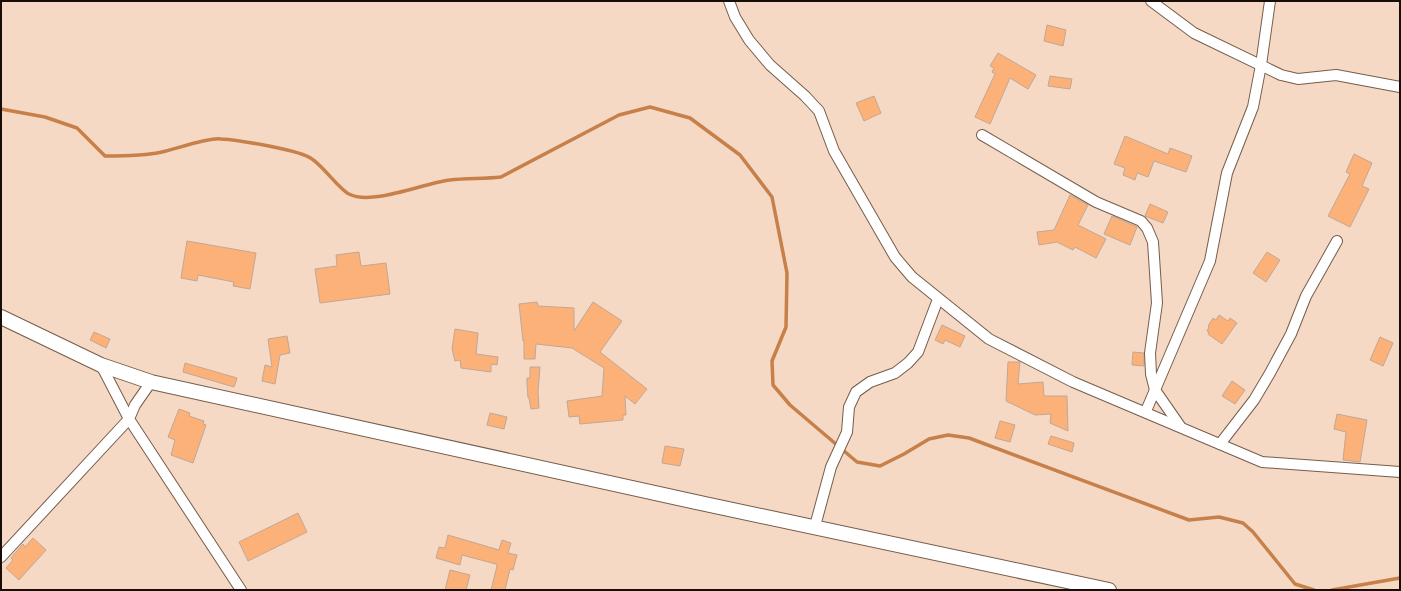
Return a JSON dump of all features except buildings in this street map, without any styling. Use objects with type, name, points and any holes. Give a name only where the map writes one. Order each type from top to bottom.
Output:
[{"type":"main road","points":[[1,317],[101,364],[150,382],[658,494],[815,526],[1109,590]]},
{"type":"street","points":[[729,1],[735,17],[749,40],[770,65],[805,96],[819,111],[834,151],[895,258],[912,277],[989,339],[1074,382],[1262,462],[1400,472]]},
{"type":"street","points":[[1151,1],[1194,33],[1281,75],[1298,78],[1336,75],[1400,87]]},
{"type":"street","points":[[1146,412],[1210,261],[1227,173],[1253,107],[1261,65],[1270,1]]},
{"type":"street","points":[[982,135],[1096,202],[1141,221],[1147,228],[1153,242],[1157,303],[1150,353],[1151,374],[1156,390],[1181,427]]},
{"type":"street","points":[[1220,444],[1254,400],[1270,373],[1291,334],[1306,296],[1337,241]]},
{"type":"street","points":[[815,526],[828,474],[847,432],[849,407],[856,392],[870,382],[895,373],[908,363],[918,352],[938,299]]},
{"type":"street","points":[[101,364],[130,418],[241,590]]},
{"type":"street","points":[[1,557],[130,418],[135,405],[150,382]]},
{"type":"waterway","points":[[1,109],[45,117],[77,128],[105,156],[134,156],[155,153],[201,141],[215,139],[241,141],[296,152],[312,159],[341,188],[349,194],[359,197],[384,196],[450,180],[501,177],[619,115],[650,107],[690,118],[740,155],[772,197],[787,273],[786,327],[772,361],[773,385],[790,405],[857,462],[880,466],[929,439],[948,435],[969,438],[1189,520],[1219,517],[1243,523],[1253,532],[1295,584],[1314,590]]},
{"type":"waterway","points":[[1332,590],[1400,578]]}]
